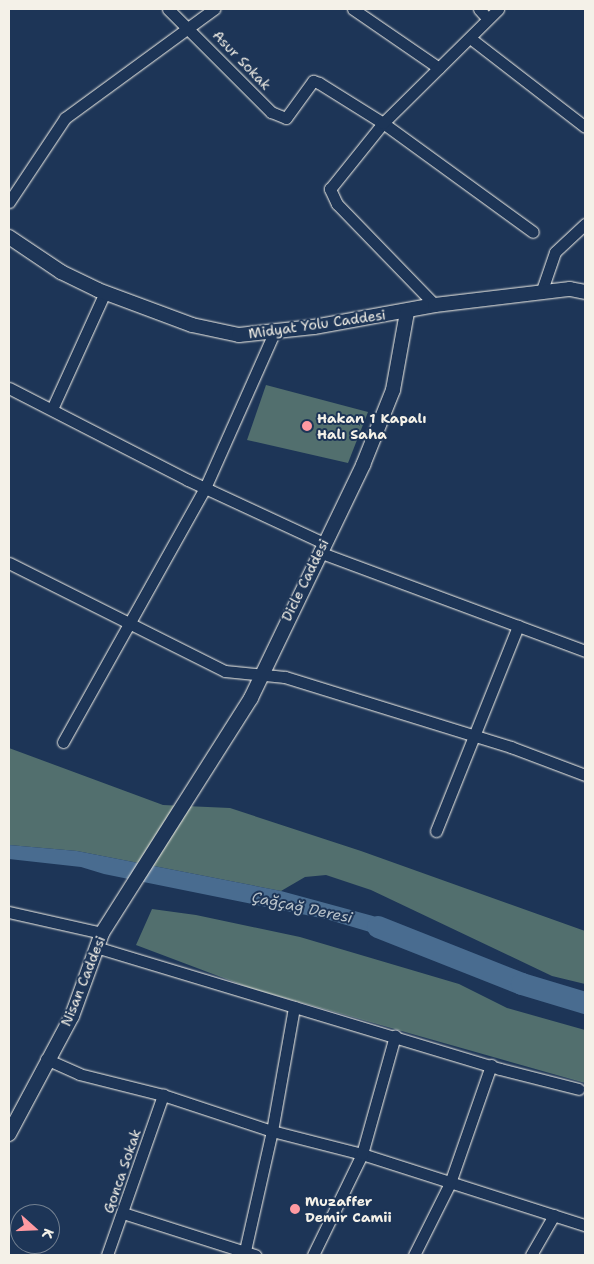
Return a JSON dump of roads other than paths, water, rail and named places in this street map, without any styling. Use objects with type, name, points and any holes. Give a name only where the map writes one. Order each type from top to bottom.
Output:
[{"type":"street","name":"Asur Sokak","points":[[168,9],[189,27],[271,112],[286,118],[312,81],[383,122]]},
{"type":"street","points":[[9,202],[65,118],[214,9]]},
{"type":"street","points":[[353,9],[439,68]]},
{"type":"street","points":[[479,9],[488,19]]},
{"type":"street","points":[[434,305],[337,204],[330,189],[383,122],[498,9]]},
{"type":"street","points":[[470,38],[585,127]]},
{"type":"street","points":[[383,122],[533,232]]},
{"type":"street","points":[[541,293],[555,252],[585,224]]},
{"type":"street","name":"Midyat Yolu Caddesi","points":[[9,237],[60,272],[104,292],[213,330],[240,334],[275,331],[407,312],[434,305],[570,289],[585,292]]},
{"type":"street","points":[[52,409],[104,292]]},
{"type":"street","name":"Dicle Caddesi","points":[[166,833],[251,698],[260,674],[363,464],[393,390],[407,312]]},
{"type":"street","points":[[63,742],[206,488],[275,331]]},
{"type":"street","points":[[9,388],[321,548],[585,651]]},
{"type":"street","points":[[9,563],[225,671],[285,677],[474,736],[585,775]]},
{"type":"street","points":[[436,831],[518,626]]},
{"type":"street","name":"Nisan Caddesi","points":[[9,1134],[46,1059],[72,1016],[99,948],[102,933],[166,833]]},
{"type":"street","points":[[9,912],[102,933]]},
{"type":"street","points":[[99,948],[491,1066],[579,1089]]},
{"type":"street","points":[[123,1213],[248,1254],[294,1007]]},
{"type":"street","points":[[313,1255],[362,1154],[394,1036]]},
{"type":"street","points":[[46,1059],[79,1074],[163,1095],[272,1131],[362,1154],[585,1225]]},
{"type":"street","points":[[414,1255],[450,1183],[491,1066]]},
{"type":"street","name":"Gonca Sokak","points":[[107,1255],[163,1095]]},
{"type":"street","points":[[531,1255],[554,1215]]},
{"type":"water","points":[[9,845],[77,851],[281,891],[373,916],[404,928],[406,937],[400,941],[326,919],[104,874],[81,867],[9,859]]},
{"type":"waterway","name":"Çağçağ Deresi","points":[[378,927],[522,984],[585,1003]]},
{"type":"place","name":"Hakan 1 Kapalı Halı Saha","points":[[307,426]]},
{"type":"place","name":"Muzaffer Demir Camii","points":[[295,1209]]}]
